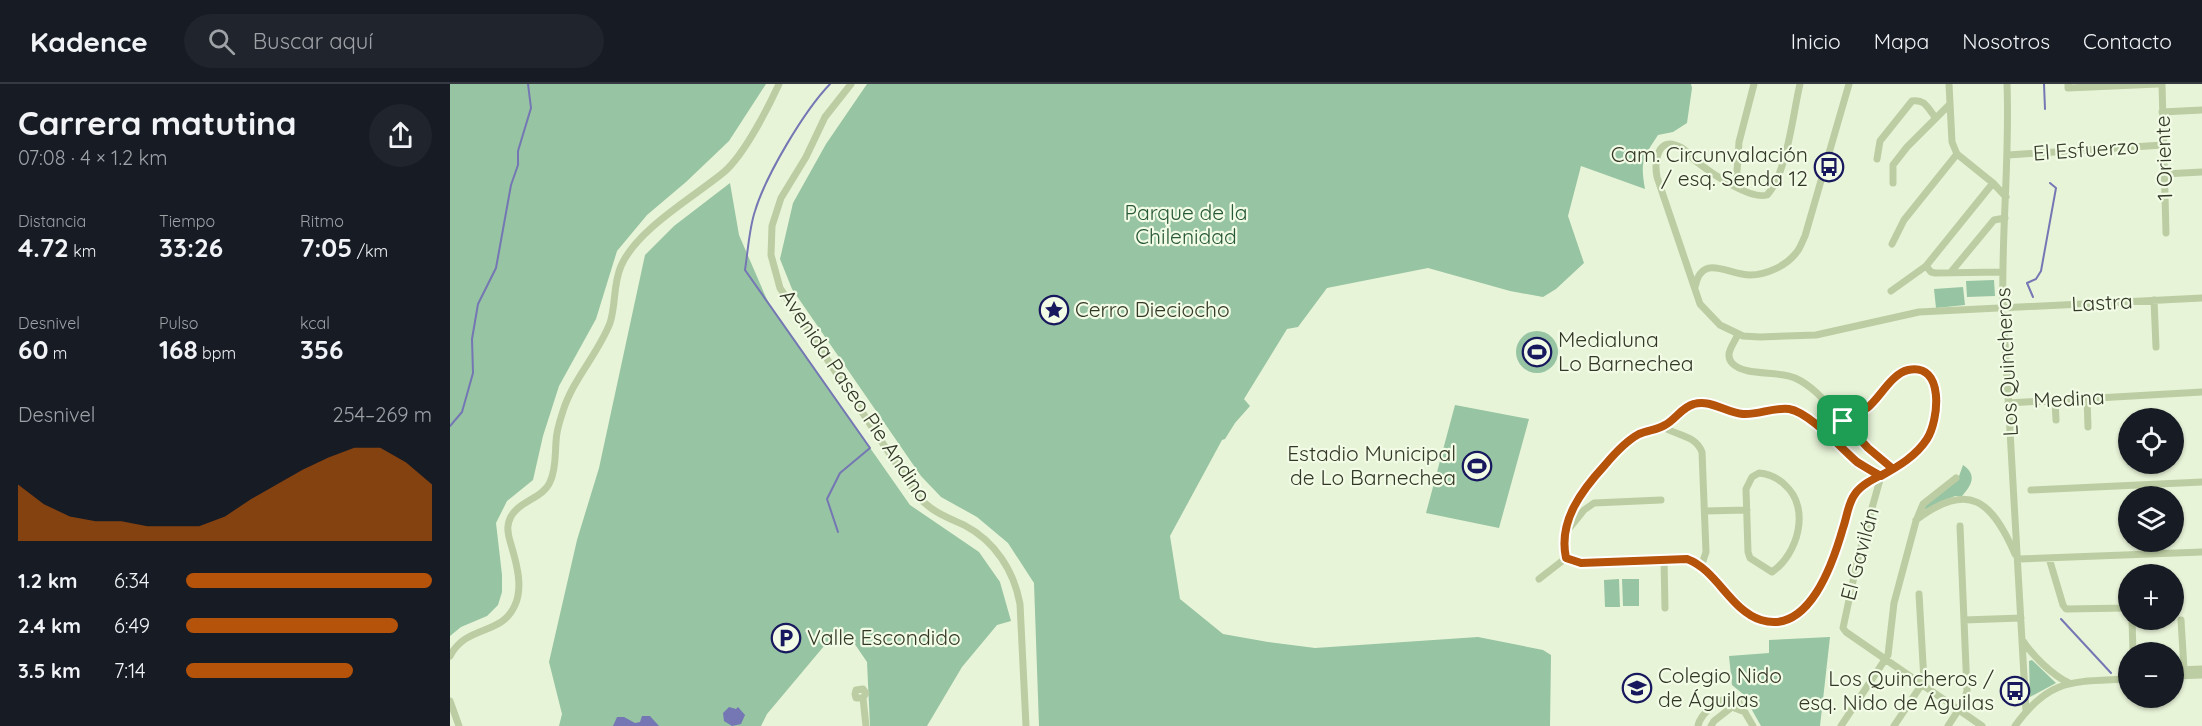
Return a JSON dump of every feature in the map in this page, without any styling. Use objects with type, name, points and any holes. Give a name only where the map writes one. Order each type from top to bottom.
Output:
[{"type":"street","points":[[450,656],[456,645],[463,639],[500,624],[514,607],[519,590],[508,525],[512,514],[522,504],[540,493],[550,483],[556,438],[563,409],[587,362],[602,341],[609,324],[614,310],[615,289],[620,266],[631,248],[663,218],[725,171],[752,132],[779,84]]},
{"type":"street","name":"Avenida Paseo Pie Andino","points":[[851,84],[825,117],[806,157],[788,184],[777,207],[771,236],[771,255],[775,273],[780,288],[917,495],[934,511],[966,526],[982,537],[1007,567],[1020,604],[1026,726]]},
{"type":"street","points":[[1736,186],[1738,142],[1754,84]]},
{"type":"street","points":[[1800,84],[1781,165],[1772,189],[1767,195],[1758,196],[1736,186],[1697,162],[1679,146],[1667,144],[1657,153],[1655,163],[1657,177],[1694,289],[1707,313],[1720,325],[1738,334],[1728,352],[1735,366],[1794,378],[1825,400],[1868,448],[1893,469]]},
{"type":"street","points":[[1694,289],[1700,273],[1708,268],[1718,267],[1746,275],[1760,274],[1777,268],[1796,254],[1805,236],[1849,84]]},
{"type":"street","points":[[1949,84],[1952,142],[1957,154],[1993,183],[2006,197]]},
{"type":"street","name":"Los Quincheros","points":[[2007,84],[2008,155],[2002,272],[2003,308],[2026,711]]},
{"type":"street","points":[[2068,84],[2068,88],[2160,84]]},
{"type":"street","name":"1 Oriente","points":[[2160,84],[2166,233]]},
{"type":"street","points":[[1877,159],[1880,141],[1912,101],[1925,102],[1935,117]]},
{"type":"street","points":[[1893,183],[1893,165],[1935,117],[1950,104]]},
{"type":"street","points":[[2162,112],[2202,110]]},
{"type":"street","name":"El Esfuerzo","points":[[2008,155],[2163,145]]},
{"type":"street","points":[[1892,244],[1904,220],[1957,154]]},
{"type":"street","points":[[2164,174],[2202,172]]},
{"type":"street","points":[[1891,291],[1926,266],[1993,183]]},
{"type":"street","points":[[1951,272],[1994,220],[2006,218]]},
{"type":"street","points":[[1926,266],[1935,273],[2002,272]]},
{"type":"street","name":"Lastra","points":[[1738,334],[1754,337],[1816,335],[1919,312],[2202,298]]},
{"type":"street","points":[[2154,300],[2156,347]]},
{"type":"street","points":[[1566,558],[1581,563],[1687,559],[1701,567],[1754,617],[1778,622],[1792,618],[1804,608],[1824,579],[1842,533],[1853,496],[1864,486],[1912,456],[1927,439],[1934,423],[1935,386],[1927,375],[1914,370],[1898,375],[1866,410],[1843,421]]},
{"type":"street","name":"Medina","points":[[2008,403],[2202,392]]},
{"type":"street","points":[[2087,398],[2088,427]]},
{"type":"street","points":[[2055,400],[2056,420]]},
{"type":"street","points":[[1566,558],[1564,548],[1566,533],[1582,490],[1622,447],[1639,435],[1663,427],[1685,408],[1695,403],[1705,403],[1744,414],[1789,409],[1802,414],[1858,463],[1881,476]]},
{"type":"street","points":[[1663,427],[1693,439],[1701,448],[1706,552],[1701,567]]},
{"type":"street","points":[[1764,473],[1775,477],[1787,486],[1796,498],[1800,519],[1796,538],[1773,572],[1767,571],[1748,555],[1746,510],[1747,484],[1757,474],[1764,473]]},
{"type":"street","name":"El Gavilán","points":[[1881,476],[1842,625],[1846,632],[1886,660]]},
{"type":"street","points":[[1841,726],[1886,660],[1889,652],[1894,603],[1916,521],[1923,504],[1956,478]]},
{"type":"street","points":[[2031,490],[2202,482]]},
{"type":"street","points":[[1916,521],[1936,506],[1955,499],[1978,503],[1985,506],[1998,523],[2018,559],[2202,552]]},
{"type":"street","points":[[1566,533],[1584,510],[1593,503],[1661,500]]},
{"type":"street","points":[[1705,511],[1746,510]]},
{"type":"street","points":[[1948,726],[1967,692],[1960,526]]},
{"type":"street","points":[[1539,579],[1566,558]]},
{"type":"street","points":[[2049,558],[2066,609],[2118,608]]},
{"type":"street","points":[[1664,559],[1665,608]]},
{"type":"street","points":[[1894,726],[1922,685],[1924,678],[1918,594]]},
{"type":"street","points":[[1964,620],[2021,618]]},
{"type":"street","points":[[2022,640],[2030,651],[2057,676],[2069,683]]},
{"type":"street","points":[[1886,660],[1982,726]]},
{"type":"street","points":[[2184,669],[2202,669]]},
{"type":"street","points":[[2184,676],[2202,675]]},
{"type":"street","points":[[2015,726],[2026,711],[2047,692],[2069,683],[2118,680]]},
{"type":"street","points":[[1698,726],[1704,714],[1728,697],[1737,699],[1754,726]]},
{"type":"street","points":[[863,698],[866,726]]},
{"type":"street","points":[[450,701],[459,726]]},
{"type":"street","points":[[1711,726],[1714,720],[1732,707],[1745,712]]},
{"type":"green space","points":[[450,84],[766,84],[729,141],[647,215],[617,251],[596,319],[559,386],[543,436],[533,480],[507,501],[496,523],[502,575],[502,592],[498,605],[487,616],[461,627],[450,636]]},
{"type":"green space","name":"Parque de la Chilenidad","points":[[867,84],[1691,84],[1687,123],[1673,132],[1658,135],[1646,155],[1643,166],[1645,189],[1581,166],[1568,216],[1584,263],[1556,289],[1543,297],[1510,291],[1428,268],[1327,288],[1298,327],[1287,329],[1244,399],[1250,406],[1222,440],[1170,536],[1180,599],[1223,634],[1315,648],[1478,637],[1543,650],[1551,655],[1550,726],[1039,726],[1034,583],[1008,543],[977,517],[941,497],[921,476],[792,289],[780,259],[793,203],[826,144]]},
{"type":"green space","points":[[730,183],[739,235],[768,302],[910,505],[979,552],[1000,582],[1011,621],[997,625],[962,667],[927,726],[870,726],[867,662],[850,637],[835,633],[767,714],[761,726],[559,726],[562,714],[549,662],[577,540],[599,468],[645,255],[674,226]]},
{"type":"green space","points":[[1994,280],[1995,296],[1967,297],[1966,281]]},
{"type":"green space","points":[[1963,287],[1965,305],[1936,308],[1934,289]]},
{"type":"green space","name":"Medialuna Lo Barnechea","points":[[1537,331],[1552,337],[1558,352],[1552,367],[1537,373],[1522,367],[1516,352],[1522,337]]},
{"type":"green space","name":"Estadio Municipal de Lo Barnechea","points":[[1455,405],[1529,419],[1499,528],[1426,513]]},
{"type":"green space","points":[[1963,465],[1968,469],[1972,480],[1962,496],[1955,496],[1924,510],[1926,505],[1958,479]]},
{"type":"green space","points":[[1619,579],[1620,607],[1605,607],[1604,580]]},
{"type":"green space","points":[[1622,579],[1639,579],[1639,606],[1623,606]]},
{"type":"green space","points":[[1830,637],[1820,726],[1761,726],[1743,694],[1732,685],[1729,656],[1769,653],[1769,640]]},
{"type":"green space","points":[[2032,660],[2056,683],[2030,697],[2029,661]]},
{"type":"water","points":[[729,707],[736,709],[738,707],[745,715],[741,724],[732,726],[724,721],[723,713]]},
{"type":"water","points":[[642,716],[650,716],[659,726],[613,726],[617,717],[624,717],[635,723],[640,722]]},
{"type":"waterway","points":[[450,426],[462,412],[473,373],[472,339],[478,304],[496,268],[511,185],[518,165],[518,151],[531,108],[528,84]]},
{"type":"waterway","points":[[830,84],[798,127],[760,196],[753,218],[745,270],[870,448],[840,473],[827,499],[838,532]]},
{"type":"waterway","points":[[2044,84],[2045,109]]},
{"type":"waterway","points":[[2033,297],[2027,283],[2036,279],[2041,271],[2056,188],[2050,183]]},
{"type":"waterway","points":[[2061,619],[2111,673]]},
{"type":"place","name":"Cam. Circunvalación / esq. Senda 12","points":[[1829,167]]},
{"type":"place","name":"Cerro Dieciocho","points":[[1054,310]]},
{"type":"place","name":"Medialuna Lo Barnechea","points":[[1537,352]]},
{"type":"place","name":"Estadio Municipal de Lo Barnechea","points":[[1477,466]]},
{"type":"place","name":"Valle Escondido","points":[[786,638]]},
{"type":"place","name":"Colegio Nido de Águilas","points":[[1637,688]]},
{"type":"place","name":"Los Quincheros / esq. Nido de Águilas","points":[[2015,691]]},
{"type":"route","points":[[1843,421],[1866,410],[1902,372],[1914,370],[1923,372],[1930,377],[1936,390],[1936,412],[1927,439],[1912,456],[1900,465],[1893,469],[1881,476],[1858,463],[1802,414],[1789,409],[1744,414],[1705,403],[1695,403],[1685,408],[1663,427],[1639,435],[1622,447],[1582,490],[1566,532],[1564,548],[1566,558],[1581,563],[1687,559],[1701,567],[1754,617],[1778,622],[1792,618],[1804,608],[1824,579],[1842,533],[1853,496],[1858,490],[1893,469],[1868,448],[1843,421]]}]
